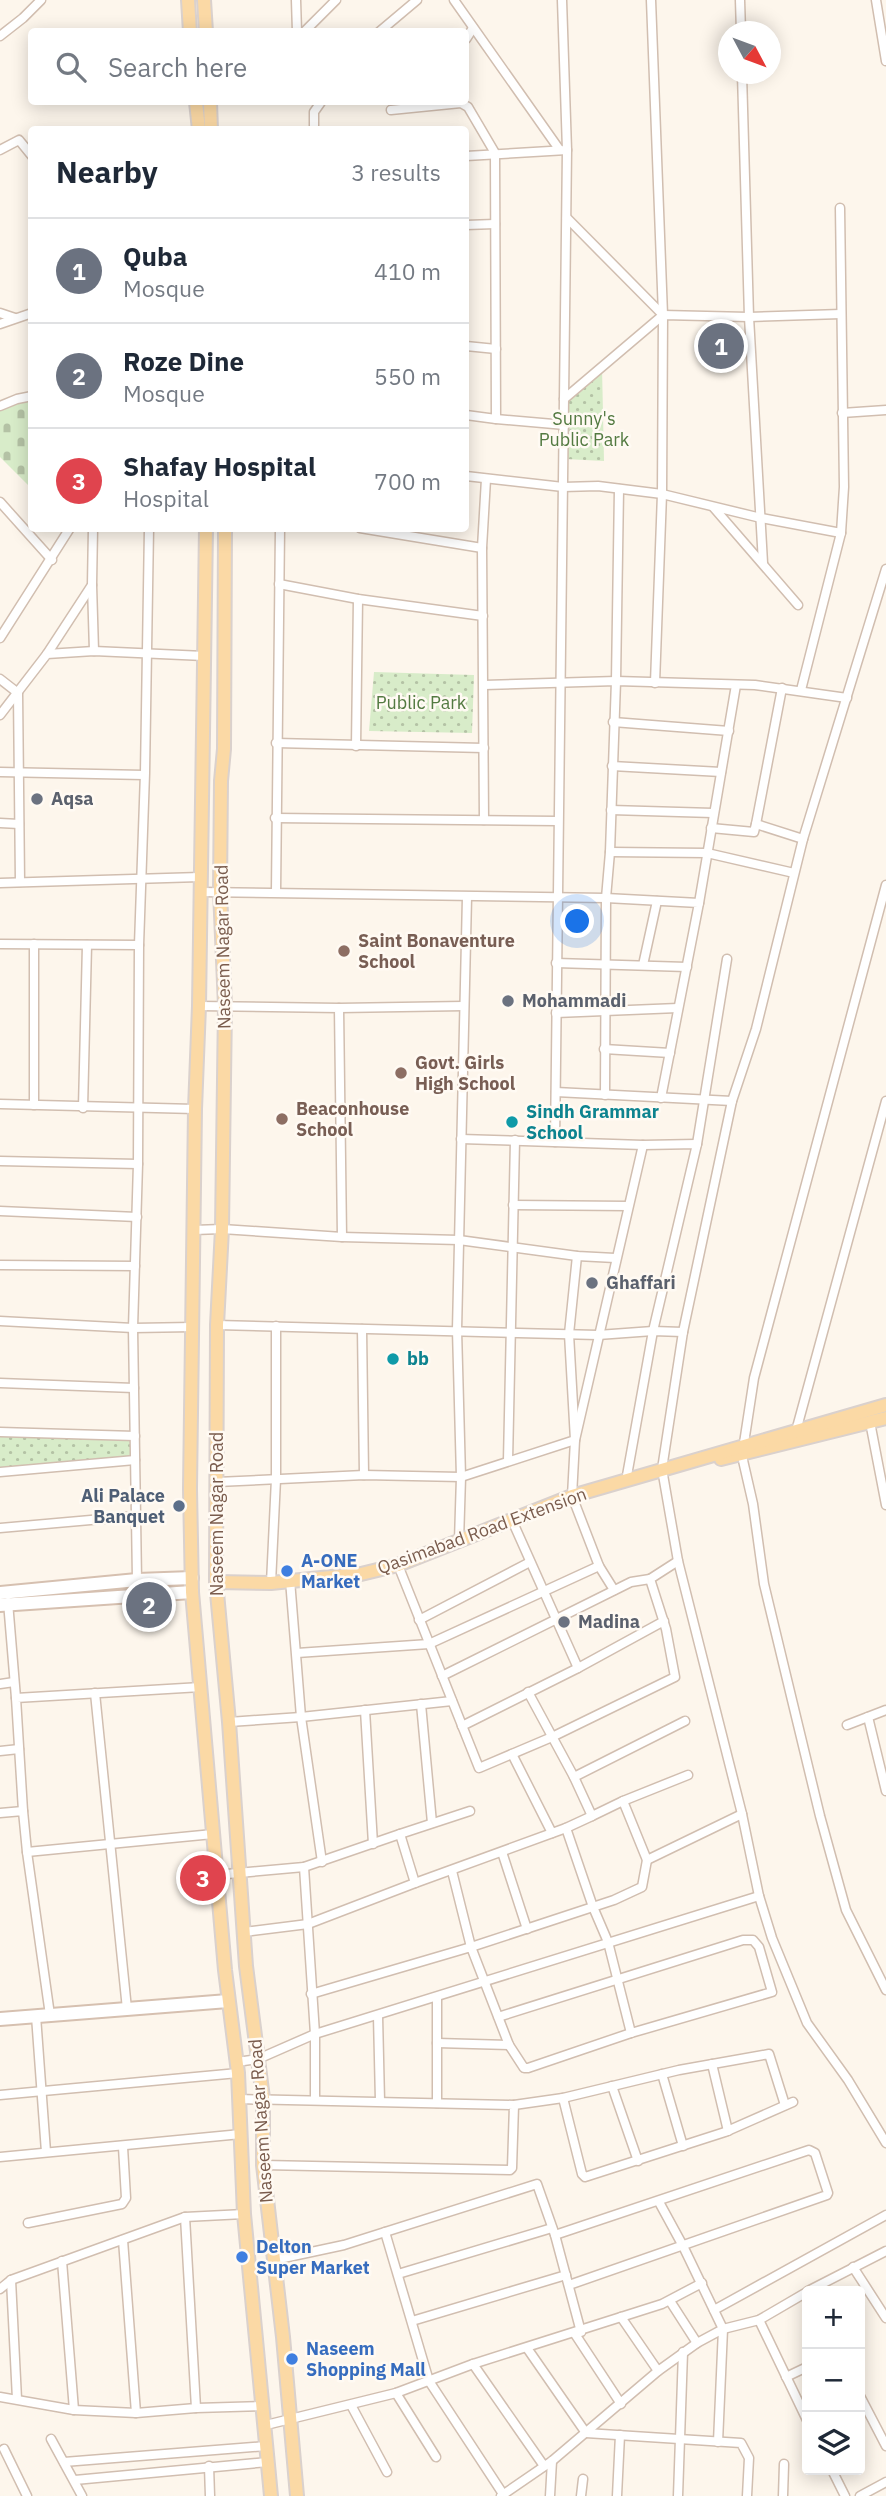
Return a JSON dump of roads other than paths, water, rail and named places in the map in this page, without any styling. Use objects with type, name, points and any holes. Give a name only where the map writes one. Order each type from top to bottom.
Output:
[{"type":"main road","points":[[188,0],[190,28]]},
{"type":"main road","points":[[204,0],[206,28]]},
{"type":"main road","points":[[196,105],[199,126]]},
{"type":"main road","points":[[210,105],[211,126]]},
{"type":"main road","name":"Naseem Nagar Road","points":[[206,532],[190,1489],[192,1592],[228,2001],[238,2067],[244,2214],[271,2496]]},
{"type":"main road","name":"Naseem Nagar Road","points":[[225,532],[220,891],[225,1006],[222,1229],[216,1325],[216,1582],[244,1932],[263,2098],[263,2165],[283,2337],[297,2496]]},
{"type":"main road","points":[[193,1326],[216,1325]]},
{"type":"main road","points":[[743,1451],[796,1431],[886,1405]]},
{"type":"main road","points":[[743,1451],[886,1418]]},
{"type":"main road","name":"Qasimabad Road Extension","points":[[216,1582],[271,1583],[361,1574],[398,1565],[572,1496],[662,1469],[743,1451]]},
{"type":"main road","points":[[4,1598],[137,1580],[192,1578]]},
{"type":"main road","points":[[4,1598],[192,1592]]},
{"type":"main road","points":[[206,1748],[231,1747]]},
{"type":"main road","points":[[0,2019],[228,2001]]},
{"type":"street","points":[[0,36],[41,0]]},
{"type":"street","points":[[296,0],[298,28]]},
{"type":"street","points":[[308,28],[336,0]]},
{"type":"street","points":[[384,28],[417,0]]},
{"type":"street","points":[[454,0],[563,149]]},
{"type":"street","points":[[555,1142],[557,821],[567,218],[563,149],[562,0]]},
{"type":"street","points":[[651,0],[663,316],[662,495],[655,683]]},
{"type":"street","points":[[740,0],[741,21]]},
{"type":"street","points":[[876,0],[886,61]]},
{"type":"street","points":[[469,34],[473,28]]},
{"type":"street","points":[[742,84],[749,317],[763,563]]},
{"type":"street","points":[[313,105],[314,126]]},
{"type":"street","points":[[314,112],[319,105]]},
{"type":"street","points":[[391,110],[414,105]]},
{"type":"street","points":[[464,105],[495,153],[496,419]]},
{"type":"street","points":[[0,150],[19,140],[28,151]]},
{"type":"street","points":[[469,156],[563,149]]},
{"type":"street","points":[[801,690],[841,533],[844,487],[839,208]]},
{"type":"street","points":[[567,218],[663,316]]},
{"type":"street","points":[[469,225],[495,223]]},
{"type":"street","points":[[0,313],[15,318]]},
{"type":"street","points":[[0,324],[28,314]]},
{"type":"street","points":[[564,399],[663,316],[841,314]]},
{"type":"street","points":[[469,346],[496,349]]},
{"type":"street","points":[[0,406],[28,397]]},
{"type":"street","points":[[842,413],[886,410]]},
{"type":"street","points":[[469,415],[565,425]]},
{"type":"street","points":[[469,477],[563,487],[598,486],[662,495],[841,533]]},
{"type":"street","points":[[484,820],[482,548],[486,480]]},
{"type":"street","points":[[605,1095],[606,898],[616,681],[619,489]]},
{"type":"street","points":[[0,502],[52,560]]},
{"type":"street","points":[[714,508],[798,605]]},
{"type":"street","points":[[0,638],[68,532]]},
{"type":"street","points":[[93,532],[94,651]]},
{"type":"street","points":[[137,1580],[133,1328],[149,532]]},
{"type":"street","points":[[276,892],[280,532]]},
{"type":"street","points":[[384,532],[482,548]]},
{"type":"street","points":[[886,569],[803,839],[757,1029],[732,1101],[684,1332],[662,1469],[678,1561],[742,1814],[759,1896],[772,1938],[807,2023],[848,2080],[886,2143]]},
{"type":"street","points":[[0,715],[47,654],[92,584]]},
{"type":"street","points":[[279,584],[358,599],[483,616]]},
{"type":"street","points":[[356,746],[358,599]]},
{"type":"street","points":[[47,654],[94,651],[204,656]]},
{"type":"street","points":[[0,679],[18,693]]},
{"type":"street","points":[[484,685],[616,681],[736,685],[801,690],[848,698]]},
{"type":"street","points":[[661,1098],[699,903],[736,685]]},
{"type":"street","points":[[711,828],[754,832],[782,688]]},
{"type":"street","points":[[18,693],[20,882]]},
{"type":"street","points":[[613,722],[729,731]]},
{"type":"street","points":[[276,743],[484,748]]},
{"type":"street","points":[[612,766],[721,772]]},
{"type":"street","points":[[0,772],[144,775]]},
{"type":"street","points":[[611,810],[713,813]]},
{"type":"street","points":[[275,818],[557,821]]},
{"type":"street","points":[[0,823],[19,824]]},
{"type":"street","points":[[756,824],[803,839]]},
{"type":"street","points":[[610,852],[707,853],[794,873]]},
{"type":"street","points":[[0,883],[200,877]]},
{"type":"street","points":[[886,885],[754,1378],[743,1451],[764,1584],[823,1828],[846,1910],[886,1990]]},
{"type":"street","points":[[200,892],[606,898],[699,903]]},
{"type":"street","points":[[459,1541],[461,1477],[457,1330],[467,897]]},
{"type":"street","points":[[643,965],[657,901]]},
{"type":"street","points":[[0,944],[139,945]]},
{"type":"street","points":[[34,944],[34,1105]]},
{"type":"street","points":[[83,1108],[87,945]]},
{"type":"street","points":[[626,1481],[653,1331],[697,1144],[727,959]]},
{"type":"street","points":[[556,963],[687,967]]},
{"type":"street","points":[[199,1006],[464,1006]]},
{"type":"street","points":[[339,1008],[342,1237]]},
{"type":"street","points":[[556,1013],[678,1008]]},
{"type":"street","points":[[604,1049],[670,1053]]},
{"type":"street","points":[[555,1092],[732,1101]]},
{"type":"street","points":[[796,1431],[886,1101]]},
{"type":"street","points":[[0,1104],[195,1109]]},
{"type":"street","points":[[461,1139],[643,1145],[697,1144]]},
{"type":"street","points":[[508,1461],[515,1140]]},
{"type":"street","points":[[575,1440],[643,1145]]},
{"type":"street","points":[[0,1161],[138,1164]]},
{"type":"street","points":[[513,1205],[628,1206]]},
{"type":"street","points":[[0,1211],[137,1217]]},
{"type":"street","points":[[194,1230],[459,1240],[577,1256],[615,1258]]},
{"type":"street","points":[[577,1256],[569,1334],[575,1440],[572,1496],[598,1566],[614,1590]]},
{"type":"street","points":[[0,1265],[135,1266]]},
{"type":"street","points":[[0,1321],[133,1328],[193,1326]]},
{"type":"street","points":[[216,1325],[598,1335],[684,1332]]},
{"type":"street","points":[[271,1583],[276,1479],[276,1326]]},
{"type":"street","points":[[362,1329],[364,1475]]},
{"type":"street","points":[[0,1383],[134,1388]]},
{"type":"street","points":[[870,1422],[886,1505]]},
{"type":"street","points":[[0,1432],[135,1436]]},
{"type":"street","points":[[217,1482],[364,1475],[461,1477],[575,1440]]},
{"type":"street","points":[[0,1472],[135,1460]]},
{"type":"street","points":[[0,1528],[136,1516]]},
{"type":"street","points":[[511,1518],[578,1668]]},
{"type":"street","points":[[442,1676],[631,1582],[650,1579],[678,1561]]},
{"type":"street","points":[[419,1620],[530,1562]]},
{"type":"street","points":[[398,1565],[479,1768],[552,1737],[675,1677],[664,1622],[650,1579]]},
{"type":"street","points":[[297,1653],[429,1644],[598,1566]]},
{"type":"street","points":[[290,1580],[301,1717],[322,1862]]},
{"type":"street","points":[[4,1598],[15,1682],[27,1852],[50,2015]]},
{"type":"street","points":[[462,1726],[664,1622]]},
{"type":"street","points":[[0,1684],[15,1682]]},
{"type":"street","points":[[16,1698],[201,1687]]},
{"type":"street","points":[[528,1692],[592,1816]]},
{"type":"street","points":[[95,1693],[127,2009]]},
{"type":"street","points":[[229,1723],[452,1701]]},
{"type":"street","points":[[421,1704],[432,1824]]},
{"type":"street","points":[[365,1710],[373,1844]]},
{"type":"street","points":[[847,1725],[886,1710]]},
{"type":"street","points":[[868,1717],[886,1791]]},
{"type":"street","points":[[574,1777],[685,1721]]},
{"type":"street","points":[[0,1751],[19,1749]]},
{"type":"street","points":[[512,1754],[552,1833]]},
{"type":"street","points":[[244,1932],[309,1924],[566,1828],[622,1801],[688,1775]]},
{"type":"street","points":[[311,1994],[527,1929],[642,1887],[647,1860],[622,1801]]},
{"type":"street","points":[[0,1814],[23,1811]]},
{"type":"street","points":[[216,1875],[240,1875],[304,1867],[470,1811]]},
{"type":"street","points":[[647,1860],[742,1814]]},
{"type":"street","points":[[566,1828],[608,1942],[631,2034]]},
{"type":"street","points":[[27,1852],[213,1834]]},
{"type":"street","points":[[400,1834],[415,1883]]},
{"type":"street","points":[[502,1852],[527,1929]]},
{"type":"street","points":[[304,1867],[315,2034],[315,2099]]},
{"type":"street","points":[[452,1871],[471,1947],[498,2017],[509,2045],[524,2068],[772,1992],[759,1947],[753,1940],[743,1940],[498,2017]]},
{"type":"street","points":[[0,2095],[238,2067],[315,2034],[759,1896]]},
{"type":"street","points":[[437,2103],[438,1997]]},
{"type":"street","points":[[36,2016],[46,2152]]},
{"type":"street","points":[[378,2016],[380,2101]]},
{"type":"street","points":[[437,2043],[509,2045]]},
{"type":"street","points":[[238,2099],[514,2105],[563,2098],[662,2074],[769,2054],[789,2104],[728,2131],[589,2176],[582,2174],[563,2098]]},
{"type":"street","points":[[712,2064],[728,2131]]},
{"type":"street","points":[[662,2074],[683,2146]]},
{"type":"street","points":[[612,2086],[638,2161]]},
{"type":"street","points":[[263,2165],[510,2170],[514,2105]]},
{"type":"street","points":[[0,2157],[241,2134]]},
{"type":"street","points":[[28,2223],[122,2204],[126,2198],[123,2147]]},
{"type":"street","points":[[398,2274],[659,2202],[809,2150],[815,2153],[827,2196],[569,2285]]},
{"type":"street","points":[[274,2260],[344,2245],[537,2184],[569,2285],[578,2332],[621,2404]]},
{"type":"street","points":[[659,2202],[723,2329],[718,2442]]},
{"type":"street","points":[[0,2289],[11,2280],[185,2217],[244,2214]]},
{"type":"street","points":[[714,2310],[886,2215]]},
{"type":"street","points":[[185,2217],[196,2408]]},
{"type":"street","points":[[385,2232],[429,2381],[502,2495],[552,2460],[658,2371],[696,2343],[723,2329],[759,2320],[802,2296]]},
{"type":"street","points":[[123,2240],[136,2413]]},
{"type":"street","points":[[819,2286],[886,2251]]},
{"type":"street","points":[[62,2262],[74,2410]]},
{"type":"street","points":[[853,2267],[886,2318]]},
{"type":"street","points":[[412,2321],[566,2275]]},
{"type":"street","points":[[11,2280],[16,2399]]},
{"type":"street","points":[[266,2425],[396,2393],[473,2364],[670,2301],[702,2283]]},
{"type":"street","points":[[670,2301],[696,2343]]},
{"type":"street","points":[[621,2317],[658,2371]]},
{"type":"street","points":[[759,2320],[803,2412]]},
{"type":"street","points":[[527,2348],[586,2433]]},
{"type":"street","points":[[678,2496],[683,2352]]},
{"type":"street","points":[[473,2364],[544,2466]]},
{"type":"street","points":[[786,2377],[802,2369]]},
{"type":"street","points":[[396,2393],[436,2457]]},
{"type":"street","points":[[0,2397],[74,2410],[136,2413],[263,2406]]},
{"type":"street","points":[[351,2405],[387,2472]]},
{"type":"street","points":[[865,2406],[886,2446]]},
{"type":"street","points":[[586,2433],[741,2443],[749,2458],[747,2496]]},
{"type":"street","points":[[617,2496],[620,2435]]},
{"type":"street","points":[[51,2438],[82,2496]]},
{"type":"street","points":[[64,2462],[265,2446]]},
{"type":"street","points":[[4,2449],[27,2496]]},
{"type":"street","points":[[550,2496],[552,2460]]},
{"type":"street","points":[[75,2480],[268,2462]]},
{"type":"street","points":[[783,2496],[784,2464]]},
{"type":"street","points":[[209,2466],[210,2496]]},
{"type":"street","points":[[834,2475],[845,2496]]},
{"type":"street","points":[[582,2496],[583,2479]]},
{"type":"street","points":[[860,2496],[886,2483]]},
{"type":"place","name":"Quba","points":[[721,346]]},
{"type":"place","name":"Aqsa","points":[[37,799]]},
{"type":"place","name":"Saint Bonaventure School","points":[[344,951]]},
{"type":"place","name":"Mohammadi","points":[[508,1001]]},
{"type":"place","name":"Govt. Girls High School","points":[[401,1073]]},
{"type":"place","name":"Beaconhouse School","points":[[282,1119]]},
{"type":"place","name":"Sindh Grammar School","points":[[512,1122]]},
{"type":"place","name":"Ghaffari","points":[[592,1283]]},
{"type":"place","name":"bb","points":[[393,1359]]},
{"type":"place","name":"Ali Palace Banquet","points":[[179,1506]]},
{"type":"place","name":"A-ONE Market","points":[[287,1571]]},
{"type":"place","name":"Roze Dine","points":[[149,1605]]},
{"type":"place","name":"Madina","points":[[564,1622]]},
{"type":"place","name":"Shafay Hospital","points":[[203,1878]]},
{"type":"place","name":"Delton Super Market","points":[[242,2257]]},
{"type":"place","name":"Naseem Shopping Mall","points":[[292,2359]]},
{"type":"park label","name":"Sunny's Public Park","points":[[584,429]]},
{"type":"park label","name":"Public Park","points":[[421,703]]}]
